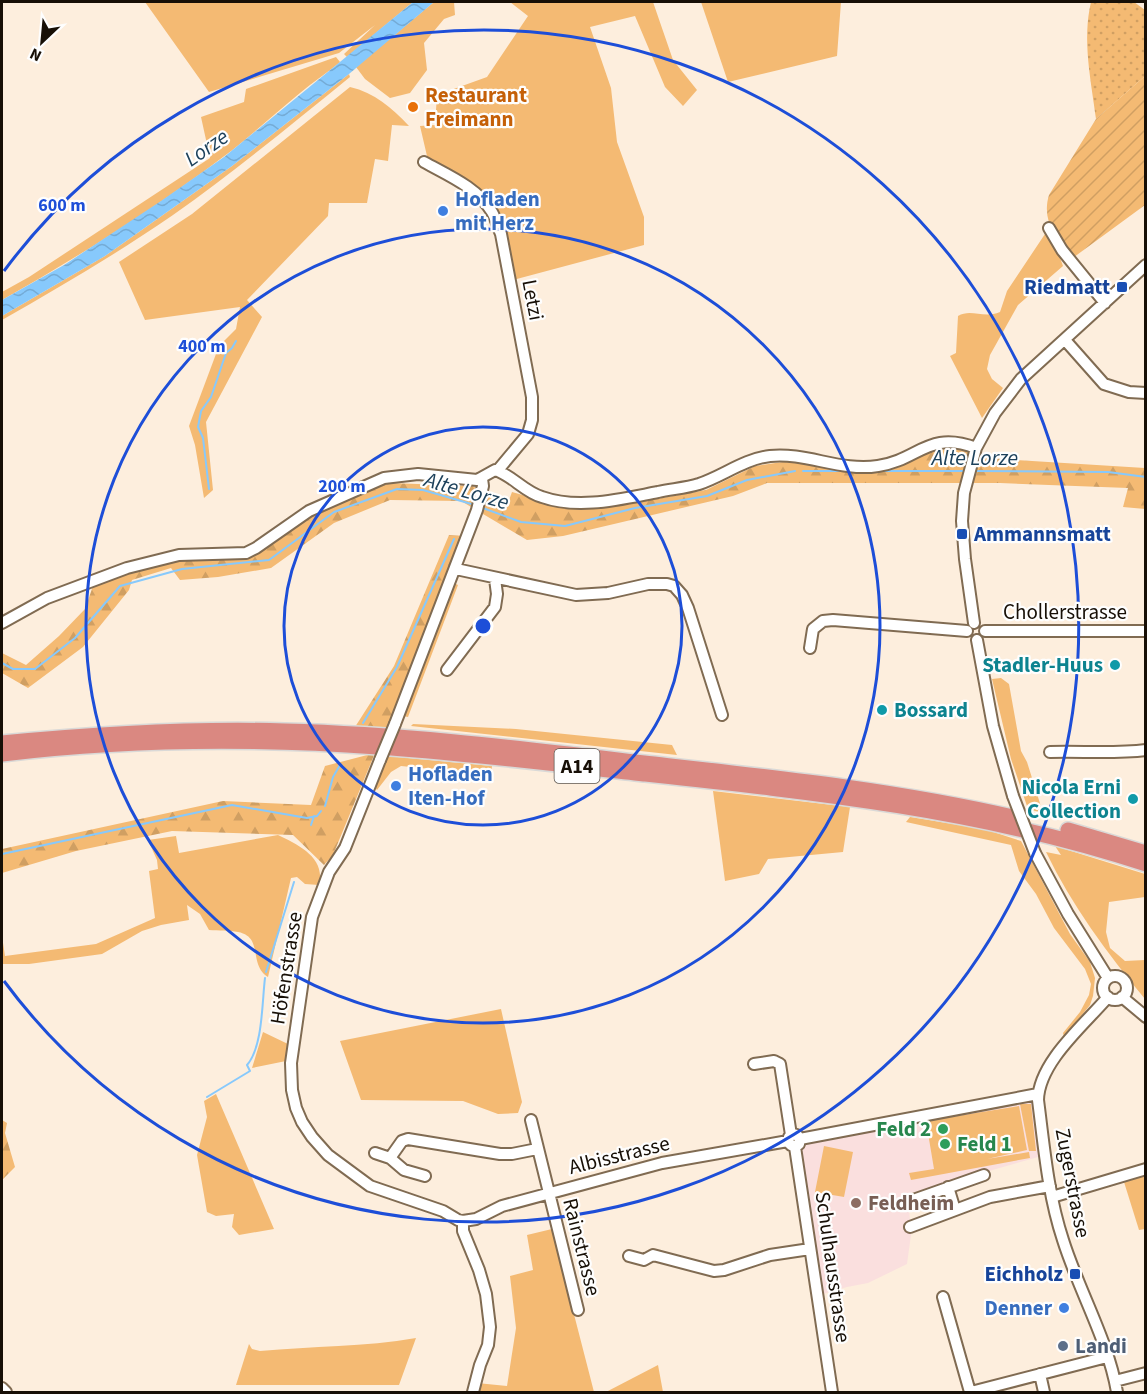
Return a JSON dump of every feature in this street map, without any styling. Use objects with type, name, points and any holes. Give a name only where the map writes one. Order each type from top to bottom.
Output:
[{"type":"highway","name":"A14","points":[[2,743],[120,733],[207,730],[340,733],[438,740],[886,793],[1020,819],[1146,853]]},
{"type":"highway","name":"A14","points":[[2,754],[114,744],[217,741],[349,745],[454,753],[761,787],[894,805],[1041,834],[1146,864]]},
{"type":"street","name":"Letzi","points":[[424,162],[465,185],[480,197],[492,212],[501,234],[532,397],[532,420],[528,434],[498,470]]},
{"type":"street","points":[[1049,228],[1062,250],[1105,303]]},
{"type":"street","points":[[810,648],[813,629],[823,621],[833,620],[970,627],[982,625],[985,631],[983,637],[977,640],[970,638],[970,627],[962,534],[964,493],[975,452],[991,419],[1021,379],[1146,265]]},
{"type":"street","points":[[1065,340],[1104,384],[1129,392],[1146,393]]},
{"type":"street","points":[[2,623],[47,598],[80,584],[156,560],[179,555],[246,553],[309,511],[384,478],[418,474],[477,480],[491,471],[498,470],[537,496],[570,502],[592,502],[697,485],[762,457],[782,455],[847,466],[874,467],[892,464],[937,442],[957,442],[975,452]]},
{"type":"street","name":"Höfenstrasse","points":[[463,1221],[443,1211],[370,1186],[328,1155],[312,1137],[296,1108],[292,1090],[291,1063],[312,917],[329,872],[345,848],[456,569],[482,493],[482,478]]},
{"type":"street","points":[[456,569],[576,595],[608,593],[648,584],[674,586],[682,595],[688,608],[722,715]]},
{"type":"street","points":[[447,670],[495,607],[497,594],[495,579]]},
{"type":"street","name":"Chollerstrasse","points":[[985,631],[1146,632]]},
{"type":"street","points":[[977,640],[993,726],[1013,796],[1035,852],[1062,904],[1108,978]]},
{"type":"street","points":[[1050,752],[1108,750],[1117,753],[1146,750]]},
{"type":"street","points":[[1116,976],[1125,983],[1126,990],[1122,997],[1115,1000],[1108,998],[1103,988],[1108,978],[1116,976]]},
{"type":"street","points":[[1122,997],[1146,1017]]},
{"type":"street","name":"Zugerstrasse","points":[[1108,998],[1051,1062],[1045,1071],[1038,1094],[1051,1191],[1063,1240],[1107,1357],[1117,1392]]},
{"type":"street","name":"Schulhausstrasse","points":[[754,1064],[774,1061],[780,1064],[794,1140],[832,1392]]},
{"type":"street","name":"Albisstrasse","points":[[463,1221],[476,1219],[502,1206],[662,1163],[1038,1094]]},
{"type":"street","name":"Rainstrasse","points":[[531,1119],[578,1310]]},
{"type":"street","points":[[390,1158],[402,1141],[408,1140],[512,1155],[537,1149]]},
{"type":"street","points":[[375,1153],[390,1158],[404,1170],[425,1176]]},
{"type":"street","points":[[910,1227],[990,1197],[1051,1191],[1146,1169]]},
{"type":"street","points":[[913,1200],[984,1175]]},
{"type":"street","points":[[948,1187],[955,1210]]},
{"type":"street","points":[[463,1221],[463,1231],[480,1270],[490,1327],[488,1345],[473,1392]]},
{"type":"street","points":[[629,1256],[644,1260],[653,1255],[714,1271],[770,1255],[810,1249]]},
{"type":"street","points":[[943,1297],[970,1392],[1107,1357]]},
{"type":"street","points":[[1115,1381],[1146,1373]]},
{"type":"street","points":[[1040,1374],[1044,1392]]},
{"type":"street","points":[[2,1388],[6,1392]]},
{"type":"shaded area","name":"Feldheim","points":[[1038,1094],[1045,1155],[908,1194],[911,1235],[907,1264],[868,1283],[819,1295],[795,1147],[800,1139]]},
{"type":"green space","points":[[145,2],[413,2],[347,57],[344,54],[375,25],[339,53],[209,92]]},
{"type":"green space","points":[[434,2],[454,2],[455,15],[444,19],[424,43],[427,70],[410,93],[390,98],[365,79],[356,67]]},
{"type":"green space","points":[[510,2],[653,2],[673,60],[697,90],[683,106],[665,87],[635,16],[590,27],[611,88],[617,142],[644,217],[644,245],[513,280],[496,211],[427,156],[420,126],[435,125],[437,95],[487,77],[528,16]]},
{"type":"green space","points":[[701,2],[841,2],[837,56],[728,82]]},
{"type":"green space","points":[[1091,2],[1134,2],[1145,10],[1145,76],[1096,119],[1087,45]]},
{"type":"green space","points":[[336,57],[340,62],[197,177],[115,232],[2,300],[2,292],[29,277],[210,158],[201,117],[244,102],[246,89]]},
{"type":"green space","points":[[349,74],[350,77],[285,130],[173,215],[89,269],[2,320],[2,316],[105,256],[232,166]]},
{"type":"green space","points":[[1145,76],[1145,205],[1070,260],[1049,221],[1047,204],[1049,195],[1096,119]]},
{"type":"green space","points":[[350,87],[382,102],[409,126],[392,125],[388,161],[375,159],[367,203],[329,203],[328,216],[247,300],[262,317],[206,422],[213,490],[204,498],[195,445],[189,426],[219,346],[236,329],[240,307],[145,320],[119,262],[192,214]]},
{"type":"green space","points":[[1049,228],[1063,266],[1018,305],[990,355],[987,369],[992,379],[1003,388],[982,418],[950,356],[956,353],[958,316],[968,313],[994,314],[1000,312],[1007,291]]},
{"type":"green space","points":[[961,449],[984,458],[1145,468],[1145,509],[1123,507],[1128,488],[1000,483],[767,483],[733,496],[563,536],[527,540],[461,501],[390,500],[334,523],[271,568],[218,577],[180,580],[171,568],[132,580],[129,590],[83,647],[28,688],[2,673],[2,653],[26,665],[85,609],[93,586],[155,562],[215,555],[246,556],[317,509],[390,483],[473,486],[506,508],[512,492],[569,508],[612,507],[706,490],[755,466],[789,461],[835,469],[897,468],[927,450]]},
{"type":"green space","points":[[449,535],[465,536],[386,732],[355,727],[394,666]]},
{"type":"green space","points":[[454,583],[458,585],[408,717],[403,716]]},
{"type":"green space","points":[[1001,678],[1009,684],[1021,751],[1027,762],[1043,813],[1028,809],[1011,759],[992,679]]},
{"type":"green space","points":[[413,724],[516,729],[672,745],[677,755],[411,726]]},
{"type":"green space","points":[[375,753],[333,855],[324,865],[293,835],[172,831],[76,851],[2,873],[2,849],[223,801],[311,805],[325,766]]},
{"type":"green space","points":[[387,756],[492,766],[491,775],[401,766],[391,772],[377,790],[374,786]]},
{"type":"green space","points":[[713,791],[850,807],[843,852],[768,859],[759,874],[725,881]]},
{"type":"green space","points":[[910,817],[984,829],[1021,841],[1070,934],[1090,962],[1095,978],[1090,1005],[1064,1037],[1063,1033],[1080,1012],[1089,995],[1091,984],[1085,969],[1054,928],[1036,894],[1019,871],[1011,845],[906,822]]},
{"type":"green space","points":[[278,835],[309,854],[315,860],[320,876],[319,885],[305,884],[297,877],[291,878],[268,977],[262,972],[251,939],[235,931],[209,930],[200,914],[187,905],[189,920],[142,931],[102,954],[29,964],[2,964],[2,936],[5,956],[96,944],[155,918],[149,871],[158,869],[157,860],[148,840],[176,836],[179,853]]},
{"type":"green space","points":[[1055,846],[1145,874],[1145,897],[1109,902],[1106,932],[1110,948],[1125,961],[1145,960],[1145,999],[1104,947],[1067,891],[1046,852],[1061,855]]},
{"type":"green space","points":[[501,1009],[522,1102],[518,1113],[498,1114],[463,1101],[361,1100],[340,1041]]},
{"type":"green space","points":[[263,1032],[288,1044],[286,1061],[252,1068]]},
{"type":"green space","points":[[216,1094],[274,1229],[239,1235],[232,1227],[234,1214],[216,1216],[207,1212],[197,1155],[207,1117],[204,1101]]},
{"type":"green space","points":[[1020,1104],[1031,1104],[1036,1151],[1029,1151]]},
{"type":"green space","points":[[1019,1106],[1027,1150],[987,1159],[1029,1152],[1030,1158],[911,1180],[909,1173],[934,1169],[926,1121]]},
{"type":"green space","points":[[2,1120],[7,1123],[5,1133],[15,1167],[2,1180]]},
{"type":"green space","points":[[824,1146],[853,1152],[844,1197],[815,1192]]},
{"type":"green space","points":[[1145,1176],[1145,1229],[1139,1230],[1124,1182]]},
{"type":"green space","points":[[552,1229],[594,1392],[475,1392],[477,1383],[507,1386],[516,1328],[510,1276],[533,1270],[527,1235]]},
{"type":"green space","points":[[416,1338],[399,1385],[236,1385],[249,1344],[252,1349],[260,1351],[358,1345]]},
{"type":"green space","points":[[658,1365],[663,1392],[606,1392]]},
{"type":"water","points":[[413,2],[434,2],[349,74],[232,166],[105,256],[2,316],[2,300],[64,265],[224,157]]},
{"type":"waterway","points":[[209,489],[203,438],[198,427],[201,411],[211,397],[226,353],[236,341]]},
{"type":"waterway","name":"Alte Lorze","points":[[480,507],[521,522],[565,526],[635,508],[707,496],[747,480],[795,471]]},
{"type":"waterway","name":"Alte Lorze","points":[[803,471],[848,471]]},
{"type":"waterway","name":"Alte Lorze","points":[[878,471],[965,471]]},
{"type":"waterway","name":"Alte Lorze","points":[[974,471],[1108,472],[1146,477]]},
{"type":"waterway","name":"Alte Lorze","points":[[2,663],[13,669],[35,669],[75,638],[120,586],[182,569],[269,560],[334,512],[397,489],[423,490],[475,505]]},
{"type":"waterway","points":[[363,723],[397,667],[454,539]]},
{"type":"waterway","points":[[325,806],[333,777],[340,765]]},
{"type":"waterway","points":[[2,854],[232,805],[307,818],[317,816],[321,811]]},
{"type":"waterway","points":[[311,825],[314,816]]},
{"type":"waterway","points":[[266,972],[294,882]]},
{"type":"waterway","points":[[207,1097],[250,1071],[247,1065],[259,1036],[265,978]]},
{"type":"place","name":"Restaurant Freimann","points":[[413,107]]},
{"type":"place","name":"Hofladen mit Herz","points":[[443,211]]},
{"type":"place","name":"Riedmatt","points":[[1122,287]]},
{"type":"place","name":"Ammannsmatt","points":[[962,534]]},
{"type":"place","name":"Stadler-Huus","points":[[1115,665]]},
{"type":"place","name":"Bossard","points":[[882,710]]},
{"type":"place","name":"Hofladen Iten-Hof","points":[[396,786]]},
{"type":"place","name":"Nicola Erni Collection","points":[[1133,799]]},
{"type":"place","name":"Feld 2","points":[[943,1129]]},
{"type":"place","name":"Feld 1","points":[[945,1144]]},
{"type":"place","name":"Feldheim","points":[[856,1203]]},
{"type":"place","name":"Eichholz","points":[[1075,1274]]},
{"type":"place","name":"Denner","points":[[1064,1308]]},
{"type":"place","name":"Landi","points":[[1063,1346]]},
{"type":"water label","name":"Lorze","points":[[206,147]]}]
